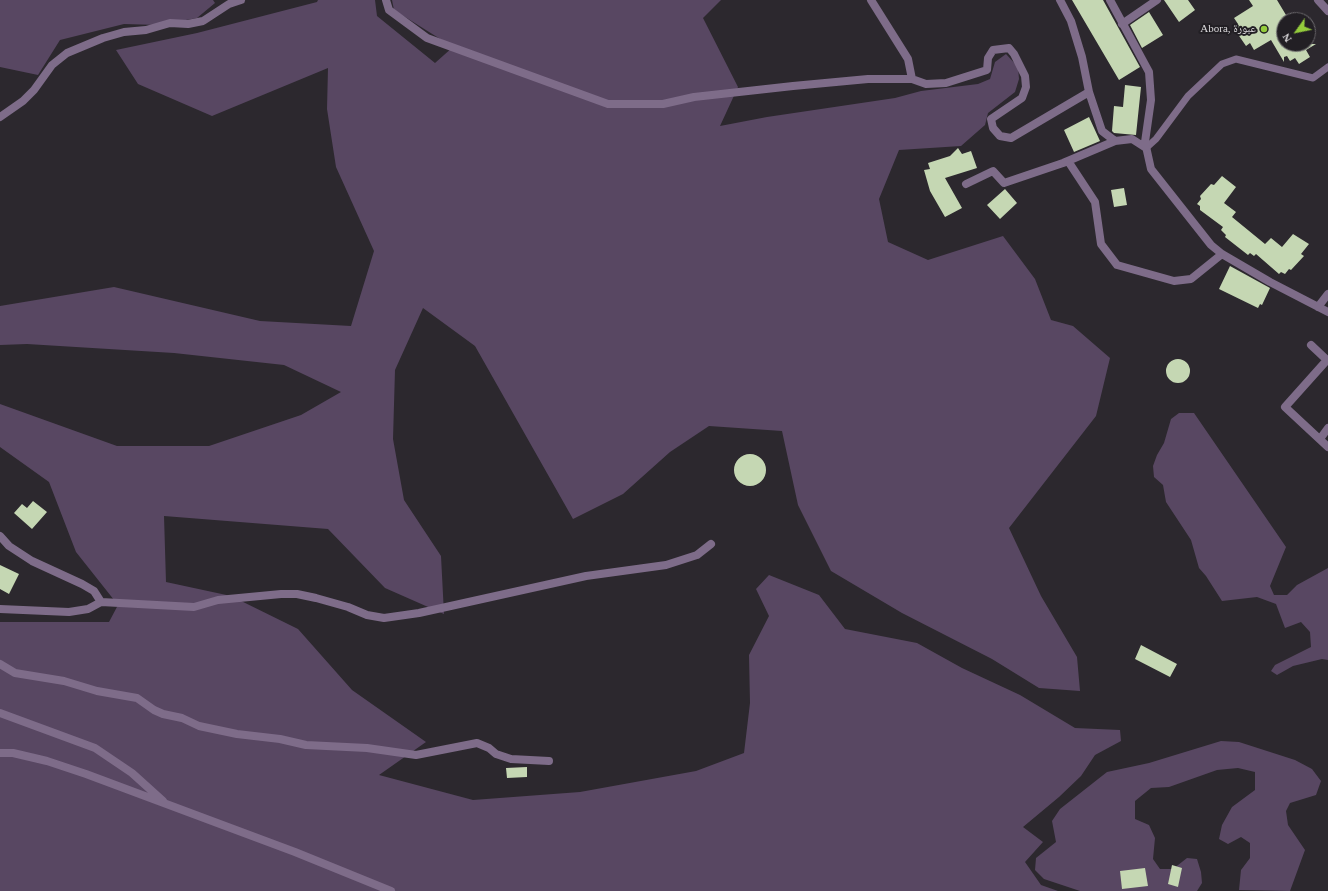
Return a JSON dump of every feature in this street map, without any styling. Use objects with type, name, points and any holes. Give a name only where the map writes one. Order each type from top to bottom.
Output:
[{"type":"street","points":[[0,117],[28,96],[52,65],[67,53],[103,38],[124,32],[146,30],[170,23],[188,24],[203,21],[229,4],[241,0]]},
{"type":"street","points":[[386,0],[389,10],[428,38],[608,104],[663,104],[694,97],[868,79],[912,79],[926,84],[946,83],[987,70],[988,58],[993,50],[1009,48],[1014,54],[1025,76],[1026,88],[1022,98],[991,119],[993,128],[1000,136],[1011,138],[1089,92]]},
{"type":"street","points":[[871,0],[908,59],[912,79]]},
{"type":"street","points":[[1060,0],[1071,21],[1082,57],[1089,92],[1102,131],[1115,141]]},
{"type":"street","points":[[1110,0],[1122,24],[1144,59],[1149,72],[1151,100],[1146,127],[1146,148],[1151,169],[1211,244],[1222,254],[1328,312]]},
{"type":"street","points":[[1122,24],[1157,0]]},
{"type":"street","points":[[1318,0],[1328,11]]},
{"type":"street","points":[[966,184],[993,171],[1004,183],[1068,161],[1115,141],[1132,139],[1146,148]]},
{"type":"street","points":[[1068,161],[1094,202],[1101,244],[1117,265],[1174,281],[1191,279],[1222,254]]},
{"type":"street","points":[[1318,307],[1328,294]]},
{"type":"street","points":[[1311,345],[1327,360],[1285,407],[1328,447]]},
{"type":"street","points":[[1320,439],[1328,428]]},
{"type":"street","points":[[0,536],[10,546],[32,561],[94,591],[101,602]]},
{"type":"street","points":[[0,609],[69,612],[88,609],[101,602],[194,607],[218,600],[280,594],[297,594],[348,606],[368,615],[384,618],[586,576],[666,565],[698,555],[711,544]]},
{"type":"street","points":[[0,664],[15,674],[64,681],[97,691],[137,698],[154,710],[163,714],[182,718],[199,726],[237,734],[280,739],[306,745],[367,748],[416,756],[477,743],[489,748],[496,754],[511,759],[549,761]]},
{"type":"street","points":[[0,713],[95,748],[132,773],[167,804]]},
{"type":"street","points":[[0,753],[47,761],[167,804],[391,891]]},
{"type":"lane","points":[[1146,148],[1156,138],[1188,96],[1222,64],[1236,59],[1313,78],[1328,68]]},
{"type":"shaded area","points":[[0,0],[213,0],[215,3],[197,18],[158,25],[124,24],[60,40],[38,75],[0,67]]},
{"type":"shaded area","points":[[318,0],[375,0],[377,16],[435,63],[453,47],[394,10],[392,0],[721,0],[703,18],[738,87],[720,126],[767,117],[895,98],[921,91],[978,84],[990,79],[995,62],[1006,54],[1018,67],[1019,79],[1015,92],[988,113],[985,125],[961,146],[899,150],[879,199],[888,242],[928,260],[1003,236],[1035,279],[1051,320],[1073,326],[1110,358],[1096,416],[1009,528],[1041,596],[1077,657],[1080,691],[1039,688],[992,659],[902,613],[831,571],[798,505],[782,431],[709,426],[670,452],[623,494],[573,519],[475,346],[423,308],[395,370],[393,439],[404,500],[441,556],[444,614],[385,588],[328,529],[164,516],[166,582],[231,596],[298,629],[352,690],[426,742],[379,775],[473,800],[580,792],[696,771],[744,753],[750,703],[749,655],[769,616],[756,589],[769,575],[819,595],[845,629],[917,643],[962,668],[1020,695],[1075,728],[1120,730],[1121,741],[1095,755],[1081,776],[1059,797],[1023,827],[1043,842],[1025,862],[1041,885],[1058,891],[0,891],[0,622],[109,622],[118,605],[76,552],[49,482],[0,447],[0,404],[117,446],[209,446],[301,415],[341,392],[284,365],[174,353],[27,344],[0,345],[0,306],[114,287],[260,321],[351,326],[374,251],[336,167],[327,109],[328,68],[212,116],[138,84],[116,50],[197,33],[317,2]]},
{"type":"shaded area","points":[[1179,413],[1194,413],[1286,547],[1270,586],[1274,595],[1287,595],[1297,585],[1328,568],[1328,660],[1322,659],[1293,666],[1277,675],[1271,671],[1275,665],[1311,647],[1310,632],[1301,622],[1285,628],[1276,604],[1257,597],[1222,601],[1199,568],[1191,540],[1166,502],[1163,485],[1154,477],[1153,466],[1164,443],[1171,419]]},
{"type":"shaded area","points":[[1221,741],[1239,742],[1295,760],[1312,769],[1321,781],[1316,795],[1290,803],[1286,811],[1288,825],[1305,850],[1290,891],[1239,890],[1241,870],[1250,858],[1250,843],[1241,837],[1228,844],[1219,839],[1222,825],[1232,807],[1255,790],[1255,772],[1238,768],[1217,770],[1169,787],[1151,788],[1135,801],[1135,819],[1149,825],[1155,838],[1153,859],[1160,869],[1173,869],[1187,858],[1197,859],[1201,872],[1202,883],[1197,891],[1080,891],[1044,879],[1035,870],[1036,858],[1056,842],[1052,821],[1060,809],[1107,772],[1149,763]]},
{"type":"building","points":[[1072,0],[1103,0],[1140,67],[1119,80]]},
{"type":"building","points":[[1164,0],[1188,0],[1195,10],[1179,22]]},
{"type":"building","points":[[1249,0],[1277,0],[1284,12],[1276,12],[1276,48],[1271,40],[1254,50],[1250,43],[1246,46],[1233,27],[1238,24],[1234,18],[1253,6]]},
{"type":"building","points":[[1149,12],[1163,35],[1142,48],[1130,25]]},
{"type":"building","points":[[1278,52],[1307,52],[1310,57],[1299,64],[1295,58],[1290,61],[1287,56],[1284,57],[1284,62]]},
{"type":"building","points":[[1125,85],[1141,87],[1136,135],[1114,133],[1112,131],[1114,106],[1123,107]]},
{"type":"building","points":[[1089,117],[1100,141],[1074,152],[1064,130]]},
{"type":"building","points":[[958,148],[962,154],[971,151],[977,168],[945,178],[962,208],[945,217],[930,191],[924,170],[930,169],[928,163],[950,156]]},
{"type":"building","points":[[1222,176],[1236,187],[1224,203],[1236,212],[1232,217],[1265,244],[1271,238],[1282,247],[1293,234],[1309,244],[1301,254],[1304,256],[1291,270],[1289,269],[1285,274],[1281,272],[1279,274],[1256,254],[1254,256],[1250,253],[1248,255],[1225,237],[1226,235],[1221,230],[1223,227],[1200,210],[1200,206],[1197,204],[1201,199],[1200,196],[1211,184],[1214,185]]},
{"type":"building","points":[[1124,188],[1127,205],[1114,207],[1111,190]]},
{"type":"building","points":[[1005,189],[1017,203],[1000,219],[987,205]]},
{"type":"building","points":[[1230,266],[1270,288],[1262,305],[1260,304],[1258,308],[1219,289]]},
{"type":"building","points":[[1178,359],[1187,362],[1190,371],[1187,380],[1178,383],[1169,380],[1166,371],[1169,362]]},
{"type":"building","points":[[747,454],[753,454],[763,461],[766,470],[765,476],[759,483],[753,486],[747,486],[737,479],[734,473],[734,467],[741,457]]},
{"type":"building","points":[[33,501],[47,512],[32,529],[14,513],[22,504],[27,508]]},
{"type":"building","points":[[0,565],[19,574],[9,594],[0,589]]},
{"type":"building","points":[[1141,645],[1177,664],[1170,677],[1135,659]]},
{"type":"building","points":[[527,767],[527,777],[507,778],[506,768]]},
{"type":"building","points":[[1172,865],[1182,868],[1178,887],[1168,884]]},
{"type":"building","points":[[1145,868],[1148,886],[1122,889],[1120,871]]},
{"type":"place","name":"Abora, عبورة","points":[[1264,29]]}]
